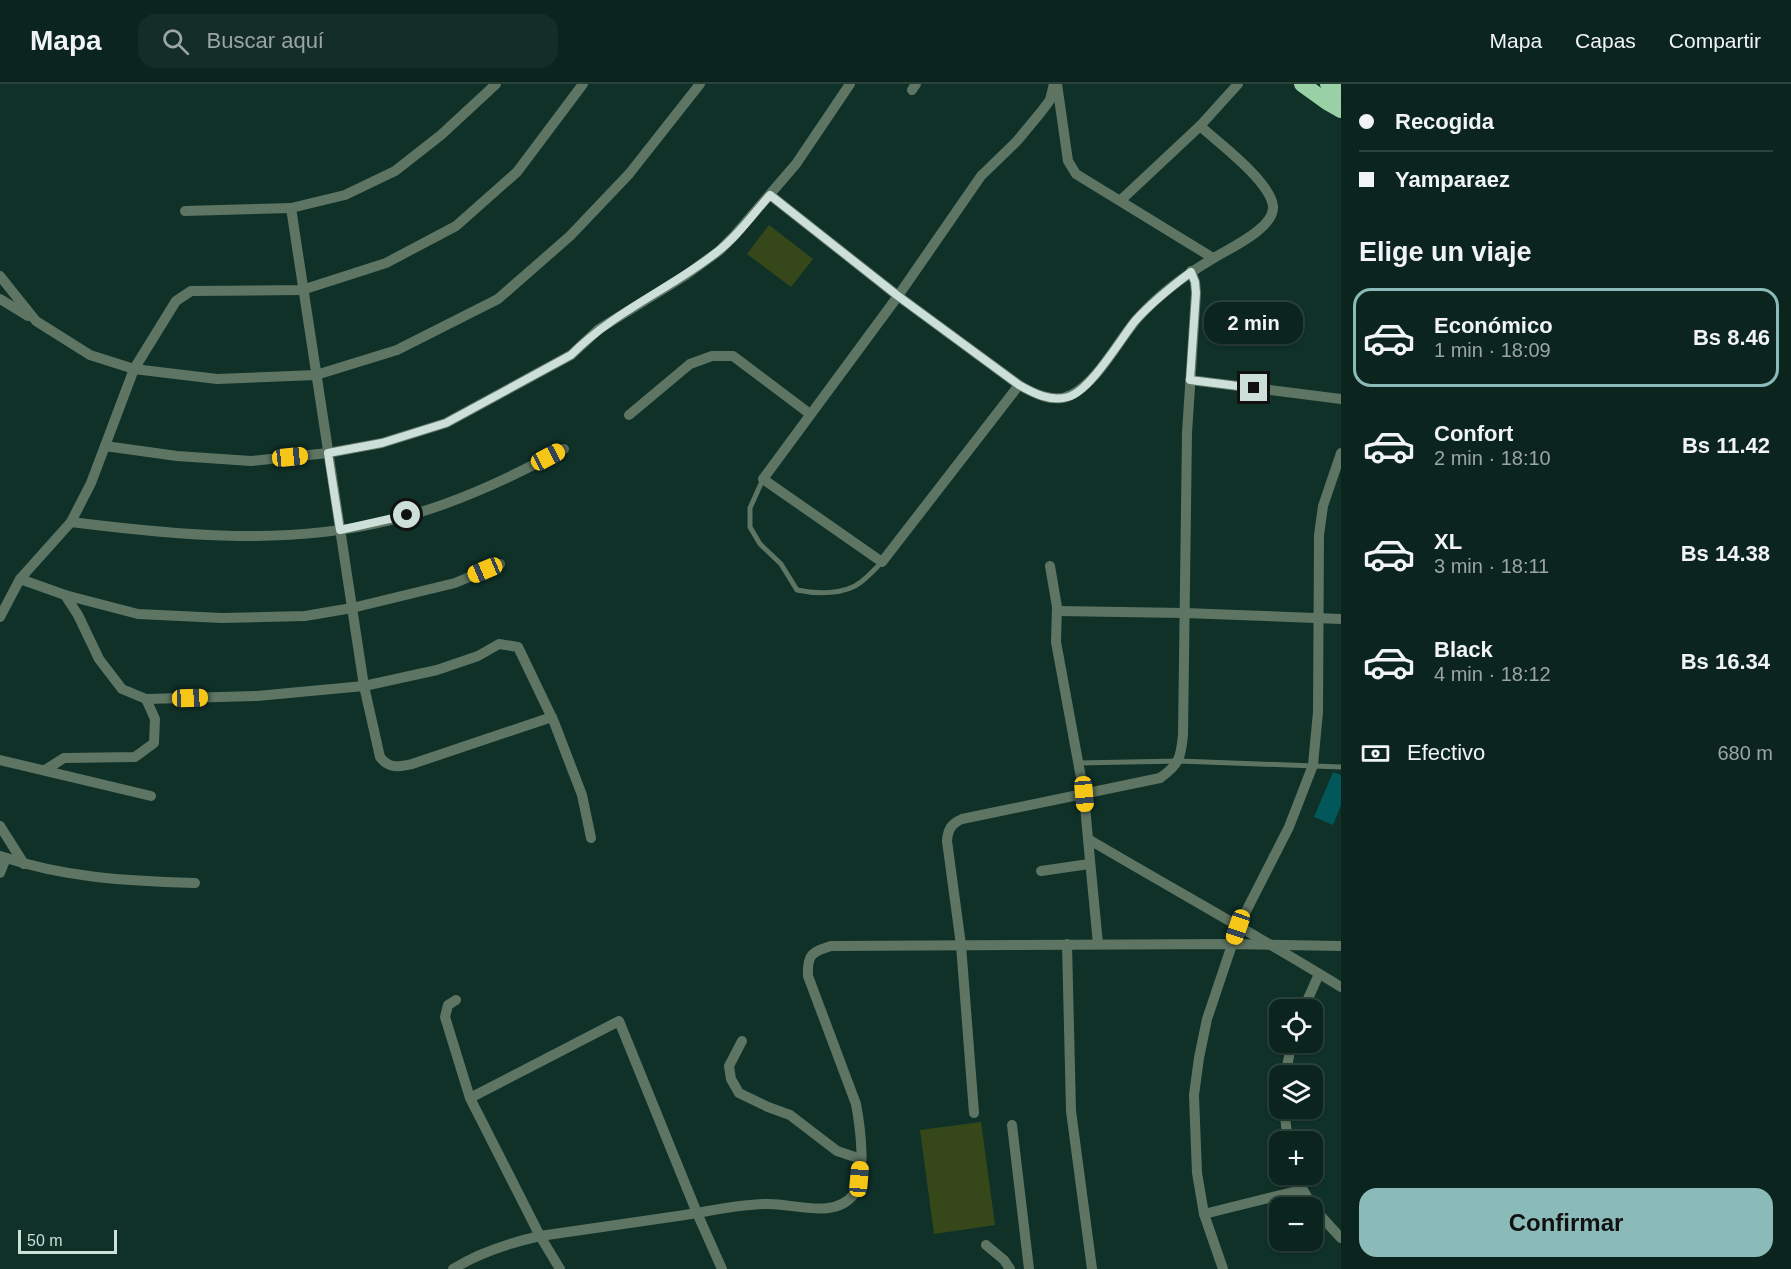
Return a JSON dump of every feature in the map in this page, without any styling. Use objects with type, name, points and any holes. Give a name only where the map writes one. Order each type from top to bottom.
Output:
[{"type":"highway","points":[[1302,84],[1341,110]]},
{"type":"highway","points":[[1328,84],[1341,93]]},
{"type":"street","points":[[184,211],[291,208],[345,195],[395,171],[441,135],[496,84]]},
{"type":"street","points":[[0,617],[20,579],[70,522],[91,483],[134,369],[176,301],[191,291],[302,290],[387,263],[456,226],[517,172],[584,84]]},
{"type":"street","points":[[0,299],[90,355],[134,369],[217,379],[316,375],[397,350],[498,299],[570,236],[629,174],[700,84]]},
{"type":"street","points":[[105,446],[177,456],[251,461],[328,453],[382,443],[446,423],[571,355],[587,339],[615,318],[719,251],[796,164],[850,84]]},
{"type":"street","points":[[1055,84],[1068,161],[1076,174],[1213,258]]},
{"type":"street","points":[[1019,385],[882,562],[763,479],[898,296],[981,176],[1017,141],[1050,100],[1055,84]]},
{"type":"street","points":[[1121,200],[1200,126],[1238,84]]},
{"type":"street","points":[[770,195],[898,296],[1019,385],[1040,396],[1068,397],[1086,385],[1136,321],[1162,293],[1191,272],[1262,228],[1271,215],[1273,207],[1270,195],[1258,179],[1200,126]]},
{"type":"street","points":[[291,208],[364,686],[380,757],[385,764],[397,767],[412,764],[552,717]]},
{"type":"street","points":[[974,1113],[961,945],[947,841],[948,831],[953,824],[962,819],[1160,778],[1179,761],[1183,735],[1190,380],[1196,293],[1191,272]]},
{"type":"street","points":[[0,276],[36,321]]},
{"type":"street","points":[[629,415],[690,364],[712,356],[734,356],[810,414]]},
{"type":"street","points":[[1190,380],[1341,399]]},
{"type":"street","points":[[70,522],[197,535],[256,536],[340,530],[388,521],[445,504],[518,473],[564,449]]},
{"type":"street","points":[[1223,1269],[1204,1214],[1197,1173],[1194,1095],[1207,1019],[1238,927],[1289,827],[1313,765],[1318,712],[1319,535],[1323,506],[1341,453]]},
{"type":"street","points":[[20,579],[65,595],[138,614],[222,618],[305,616],[352,608],[455,583],[500,564]]},
{"type":"street","points":[[1050,566],[1057,611],[1056,642],[1084,794],[1098,944]]},
{"type":"street","points":[[65,595],[78,615],[99,659],[122,689],[146,699],[257,696],[364,686],[436,670],[478,656],[499,644],[518,646],[552,717],[582,795],[591,838]]},
{"type":"street","points":[[1057,611],[1341,619]]},
{"type":"street","points":[[45,770],[64,758],[135,757],[154,743],[155,719],[146,699]]},
{"type":"street","points":[[0,760],[151,796]]},
{"type":"street","points":[[0,826],[24,864]]},
{"type":"street","points":[[1088,839],[1341,987]]},
{"type":"street","points":[[0,873],[3,857],[82,877],[195,883]]},
{"type":"street","points":[[1041,871],[1089,864]]},
{"type":"street","points":[[1066,944],[1071,1111],[1092,1269]]},
{"type":"street","points":[[453,1269],[504,1244],[540,1236],[766,1204],[822,1210],[839,1205],[854,1194],[859,1179],[861,1159],[860,1124],[856,1104],[808,976],[807,963],[817,950],[831,946],[1066,944],[1341,946]]},
{"type":"street","points":[[1308,999],[1319,974]]},
{"type":"street","points":[[456,1000],[448,1005],[445,1017],[470,1098],[540,1236],[560,1269]]},
{"type":"street","points":[[470,1098],[620,1021],[697,1213],[722,1269]]},
{"type":"street","points":[[742,1041],[729,1066],[731,1079],[739,1093],[768,1107],[790,1114],[837,1151],[861,1159]]},
{"type":"street","points":[[1012,1125],[1029,1269]]},
{"type":"street","points":[[1299,1185],[1318,1214],[1341,1238]]},
{"type":"street","points":[[1204,1214],[1301,1190]]},
{"type":"street","points":[[986,1245],[1004,1260],[1010,1269]]},
{"type":"lane","points":[[763,479],[750,508],[750,527],[760,544],[781,564],[796,590],[811,593],[842,591],[860,584],[882,562]]},
{"type":"lane","points":[[1078,763],[1179,761],[1341,767]]},
{"type":"green space","points":[[769,225],[813,259],[791,287],[747,254]]},
{"type":"green space","points":[[981,1122],[995,1225],[934,1234],[920,1130]]},
{"type":"building","points":[[1333,772],[1341,775],[1341,805],[1333,825],[1314,817]]},
{"type":"route","points":[[407,515],[340,530],[328,453],[382,443],[446,423],[571,355],[587,339],[615,318],[719,251],[770,195],[898,296],[1019,385],[1040,396],[1068,397],[1086,385],[1136,321],[1162,293],[1191,272],[1196,293],[1190,380],[1254,388]]}]
